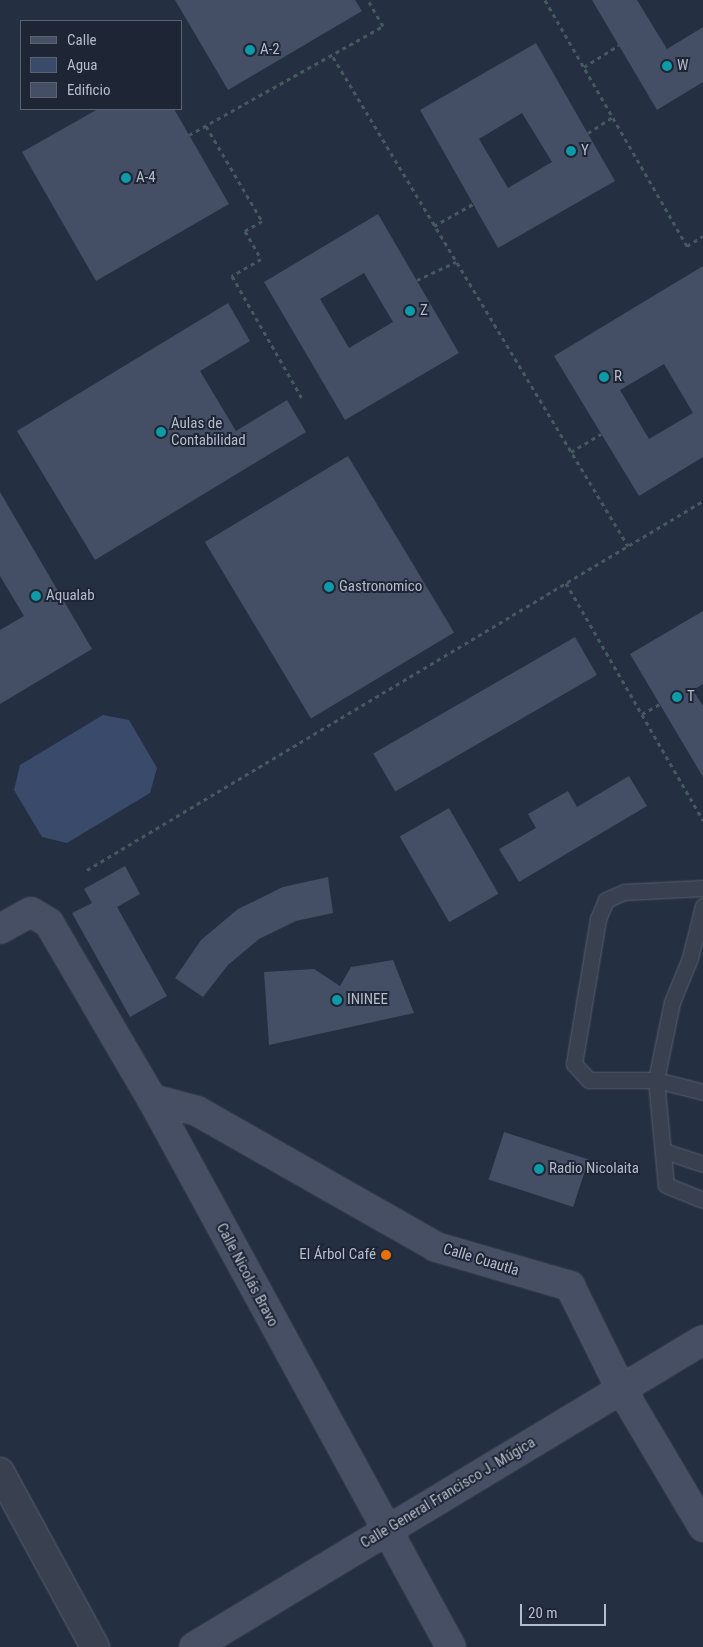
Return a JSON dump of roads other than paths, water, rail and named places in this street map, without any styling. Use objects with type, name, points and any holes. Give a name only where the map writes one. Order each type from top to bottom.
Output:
[{"type":"street","name":"Calle Nicolás Bravo","points":[[0,929],[31,912],[49,923],[152,1098],[386,1531],[451,1647]]},
{"type":"street","name":"Calle Cuautla","points":[[152,1098],[197,1111],[436,1247],[570,1286],[620,1388],[703,1527]]},
{"type":"street","name":"Calle General Francisco J. Múgica","points":[[194,1647],[620,1388],[703,1340]]},
{"type":"street","points":[[0,1472],[95,1647]]},
{"type":"lane","points":[[703,888],[624,892],[606,900],[598,919],[574,1064],[589,1080],[656,1080],[703,1092]]},
{"type":"lane","points":[[703,906],[690,958],[672,1002],[656,1080],[666,1185],[703,1200]]},
{"type":"lane","points":[[664,1151],[703,1164]]},
{"type":"water","points":[[103,715],[129,720],[157,768],[150,793],[67,843],[42,837],[14,790],[20,765]]},
{"type":"place","name":"A-2","points":[[250,50]]},
{"type":"place","name":"W","points":[[667,66]]},
{"type":"place","name":"Y","points":[[571,151]]},
{"type":"place","name":"A-4","points":[[126,178]]},
{"type":"place","name":"Z","points":[[410,311]]},
{"type":"place","name":"R","points":[[604,377]]},
{"type":"place","name":"Aulas de Contabilidad","points":[[161,432]]},
{"type":"place","name":"Gastronomico","points":[[329,587]]},
{"type":"place","name":"Aqualab","points":[[36,596]]},
{"type":"place","name":"T","points":[[677,697]]},
{"type":"place","name":"ININEE","points":[[337,1000]]},
{"type":"place","name":"Radio Nicolaita","points":[[539,1169]]},
{"type":"place","name":"El Árbol Café","points":[[386,1255]]}]
